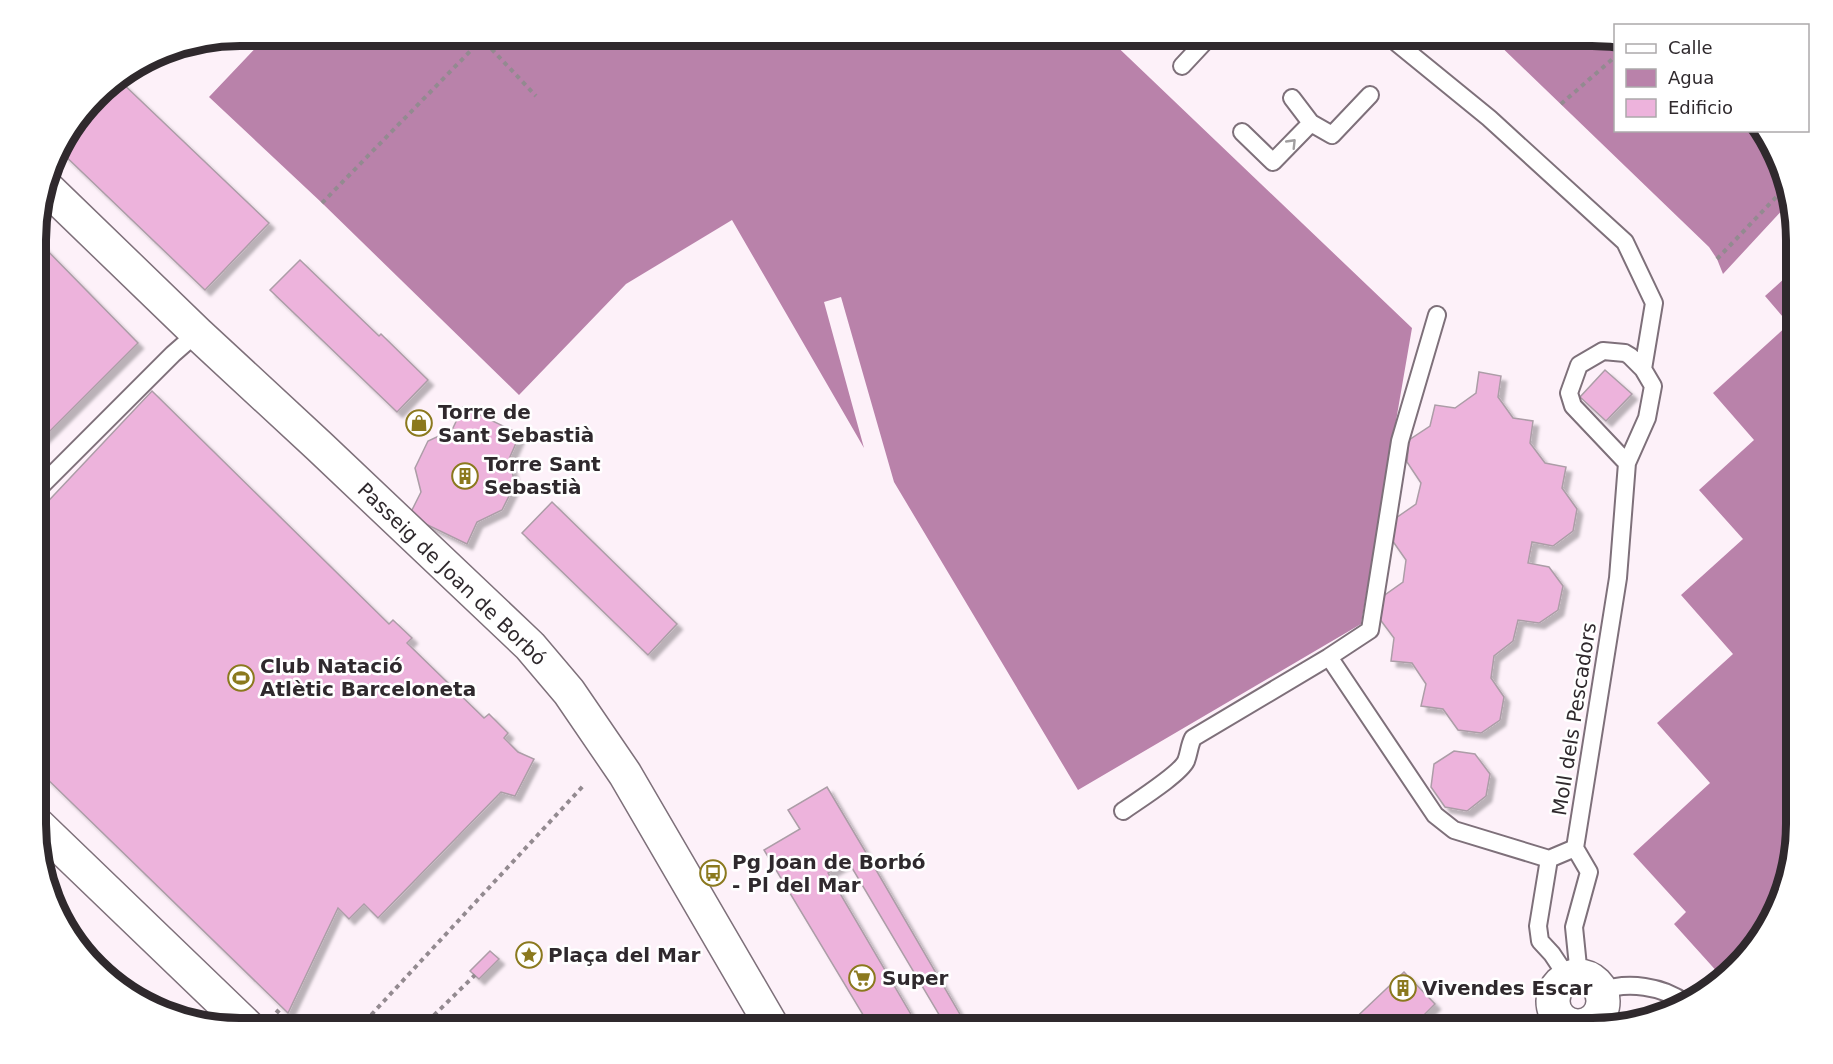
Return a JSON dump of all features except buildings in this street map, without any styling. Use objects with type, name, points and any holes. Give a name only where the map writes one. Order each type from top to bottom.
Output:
[{"type":"street","name":"Passeig de Joan de Borbó","points":[[52,193],[197,333],[320,446],[530,646],[569,692],[625,774],[768,1018]]},
{"type":"street","points":[[47,833],[238,1018]]},
{"type":"street","points":[[1560,1017],[1554,1001],[1559,985],[1583,982]]},
{"type":"lane","points":[[1182,66],[1200,46]]},
{"type":"lane","points":[[1401,46],[1489,118],[1625,242],[1654,303],[1643,369]]},
{"type":"lane","points":[[1292,98],[1311,123],[1332,135],[1371,94]]},
{"type":"lane","points":[[1242,132],[1273,162],[1311,123]]},
{"type":"lane","points":[[1123,811],[1178,770],[1186,760],[1188,747],[1193,738],[1370,630],[1400,441],[1437,315]]},
{"type":"lane","points":[[46,481],[173,354],[197,333]]},
{"type":"lane","points":[[1628,464],[1573,406],[1569,393],[1579,365],[1603,351],[1625,353],[1643,369]]},
{"type":"lane","name":"Moll dels Pescadors","points":[[1575,848],[1618,578],[1628,464],[1647,418],[1653,386],[1643,369]]},
{"type":"lane","points":[[1329,657],[1435,815],[1454,830],[1549,859],[1575,848],[1589,872],[1574,927],[1583,982]]},
{"type":"lane","points":[[1549,859],[1538,926],[1540,941],[1583,982],[1608,988],[1641,986],[1665,991],[1676,998]]},
{"type":"path","points":[[322,203],[474,47]]},
{"type":"path","points":[[489,47],[536,96]]},
{"type":"path","points":[[1561,104],[1614,58]]},
{"type":"path","points":[[1717,259],[1780,193]]},
{"type":"path","points":[[368,1018],[584,784]]},
{"type":"path","points":[[431,1018],[475,975]]},
{"type":"water","points":[[1117,46],[1412,328],[1361,624],[1078,790],[894,482],[841,297],[824,302],[864,448],[732,220],[626,284],[519,395],[322,203],[209,97],[257,47]]},
{"type":"water","points":[[1500,46],[1614,48],[1614,132],[1753,132],[1776,178],[1784,209],[1723,274],[1709,247]]},
{"type":"water","points":[[1786,277],[1786,320],[1765,296]]},
{"type":"water","points":[[1786,327],[1786,836],[1783,861],[1772,898],[1746,942],[1717,972],[1674,924],[1686,912],[1633,854],[1710,783],[1657,723],[1733,654],[1681,595],[1743,539],[1699,490],[1754,440],[1713,393]]},
{"type":"place","name":"Torre de Sant Sebastià","points":[[419,423]]},
{"type":"place","name":"Torre Sant Sebastià","points":[[465,476]]},
{"type":"place","name":"Club Natació Atlètic Barceloneta","points":[[241,678]]},
{"type":"place","name":"Pg Joan de Borbó - Pl del Mar","points":[[713,873]]},
{"type":"place","name":"Plaça del Mar","points":[[529,955]]},
{"type":"place","name":"Super","points":[[862,978]]},
{"type":"place","name":"Vivendes Escar","points":[[1403,988]]}]
